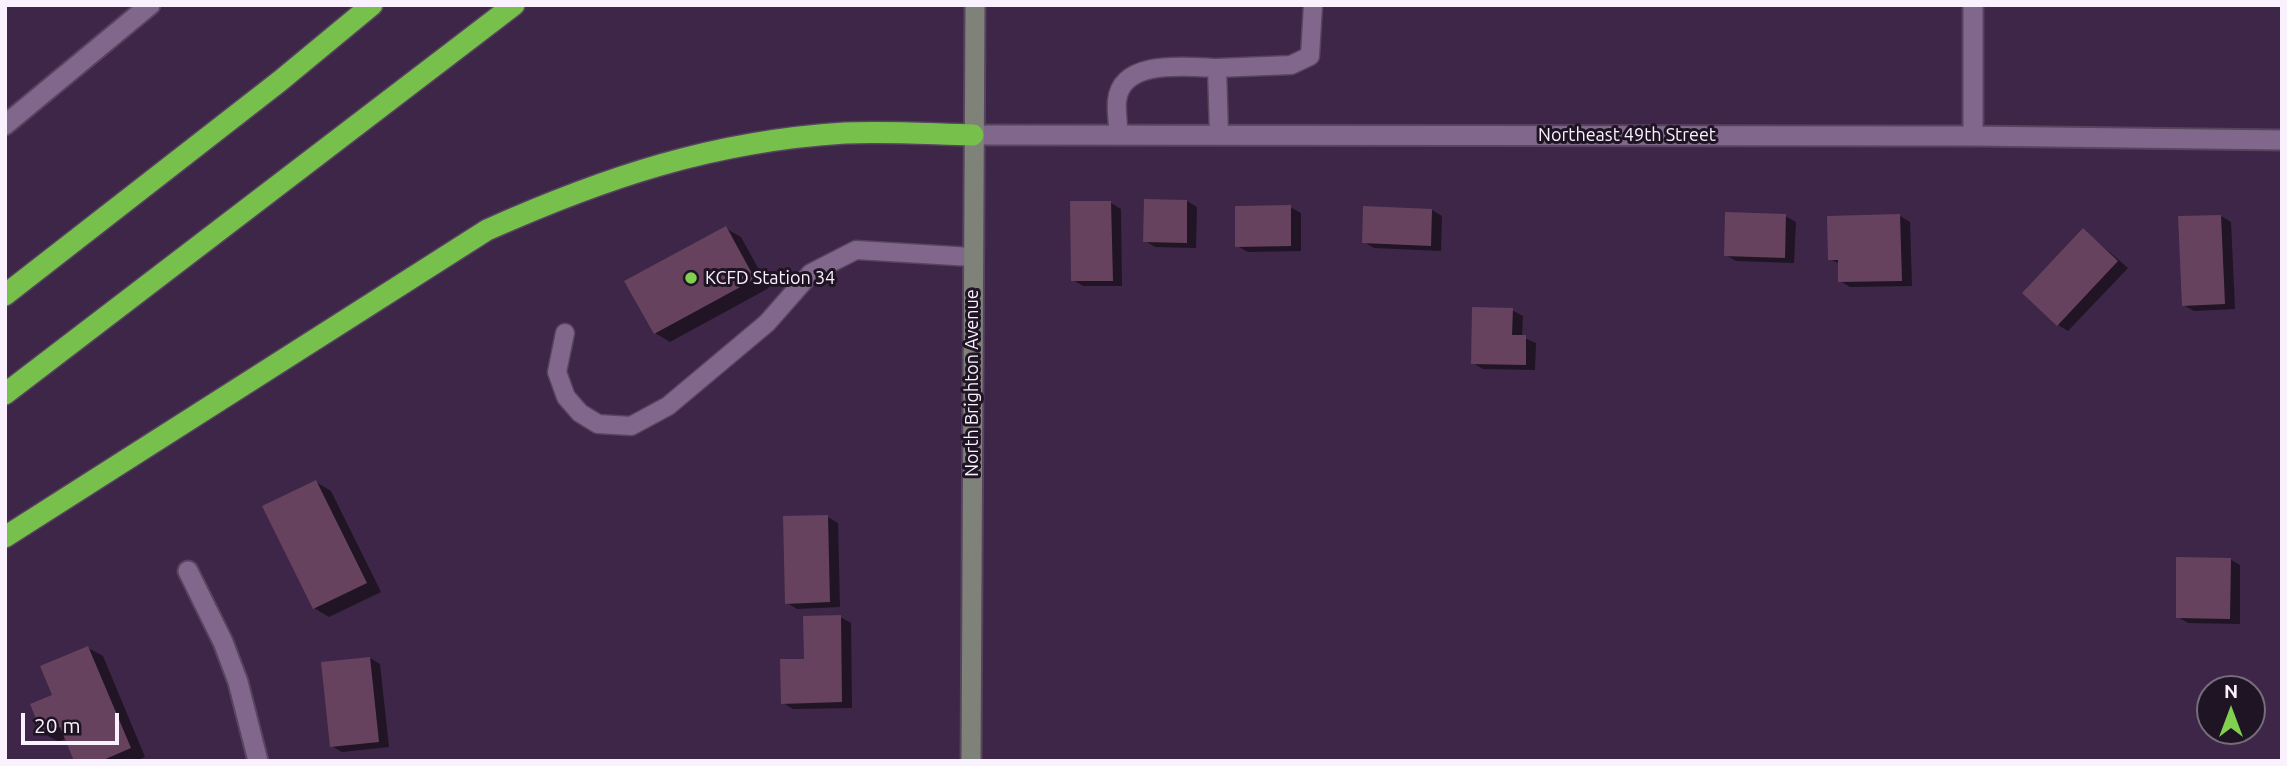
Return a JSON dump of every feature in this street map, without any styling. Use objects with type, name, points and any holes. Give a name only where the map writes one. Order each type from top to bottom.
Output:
[{"type":"highway","points":[[5,295],[269,90],[372,5]]},
{"type":"highway","points":[[5,394],[514,5]]},
{"type":"highway","points":[[5,537],[487,230],[571,193],[660,163],[752,144],[846,133],[973,135]]},
{"type":"main road","name":"North Brighton Avenue","points":[[971,761],[975,5]]},
{"type":"street","points":[[5,125],[150,5]]},
{"type":"street","points":[[1973,5],[1973,136]]},
{"type":"street","name":"Northeast 49th Street","points":[[973,135],[2282,139]]},
{"type":"street","points":[[188,571],[227,652],[258,761]]},
{"type":"lane","points":[[1119,135],[1117,99],[1127,80],[1147,69],[1291,65],[1310,56],[1313,5]]},
{"type":"lane","points":[[1217,68],[1219,135]]},
{"type":"lane","points":[[565,332],[557,372],[566,397],[580,413],[598,424],[631,426],[668,406],[767,323],[811,273],[856,250],[972,257]]},
{"type":"building","points":[[1144,199],[1187,200],[1187,243],[1143,242]]},
{"type":"building","points":[[1070,201],[1111,201],[1113,281],[1071,281]]},
{"type":"building","points":[[1291,205],[1291,246],[1235,247],[1235,206]]},
{"type":"building","points":[[1363,206],[1432,209],[1431,246],[1362,243]]},
{"type":"building","points":[[1725,212],[1786,214],[1785,258],[1724,256]]},
{"type":"building","points":[[1900,214],[1902,281],[1838,282],[1838,260],[1828,260],[1827,216]]},
{"type":"building","points":[[2221,215],[2225,304],[2182,306],[2178,216]]},
{"type":"building","points":[[726,226],[755,279],[654,334],[624,281]]},
{"type":"building","points":[[2083,228],[2118,261],[2057,326],[2022,293]]},
{"type":"building","points":[[1472,307],[1513,308],[1512,335],[1526,335],[1526,365],[1471,364]]},
{"type":"building","points":[[316,480],[367,583],[313,609],[262,506]]},
{"type":"building","points":[[828,515],[830,602],[785,604],[783,516]]},
{"type":"building","points":[[2176,557],[2231,558],[2230,619],[2176,618]]},
{"type":"building","points":[[841,615],[842,702],[781,704],[780,659],[804,659],[803,616]]},
{"type":"building","points":[[88,646],[131,748],[101,761],[74,761],[60,727],[42,734],[30,704],[52,695],[40,666]]},
{"type":"building","points":[[370,657],[379,742],[330,747],[321,662]]},
{"type":"place","name":"KCFD Station 34","points":[[691,278]]}]
